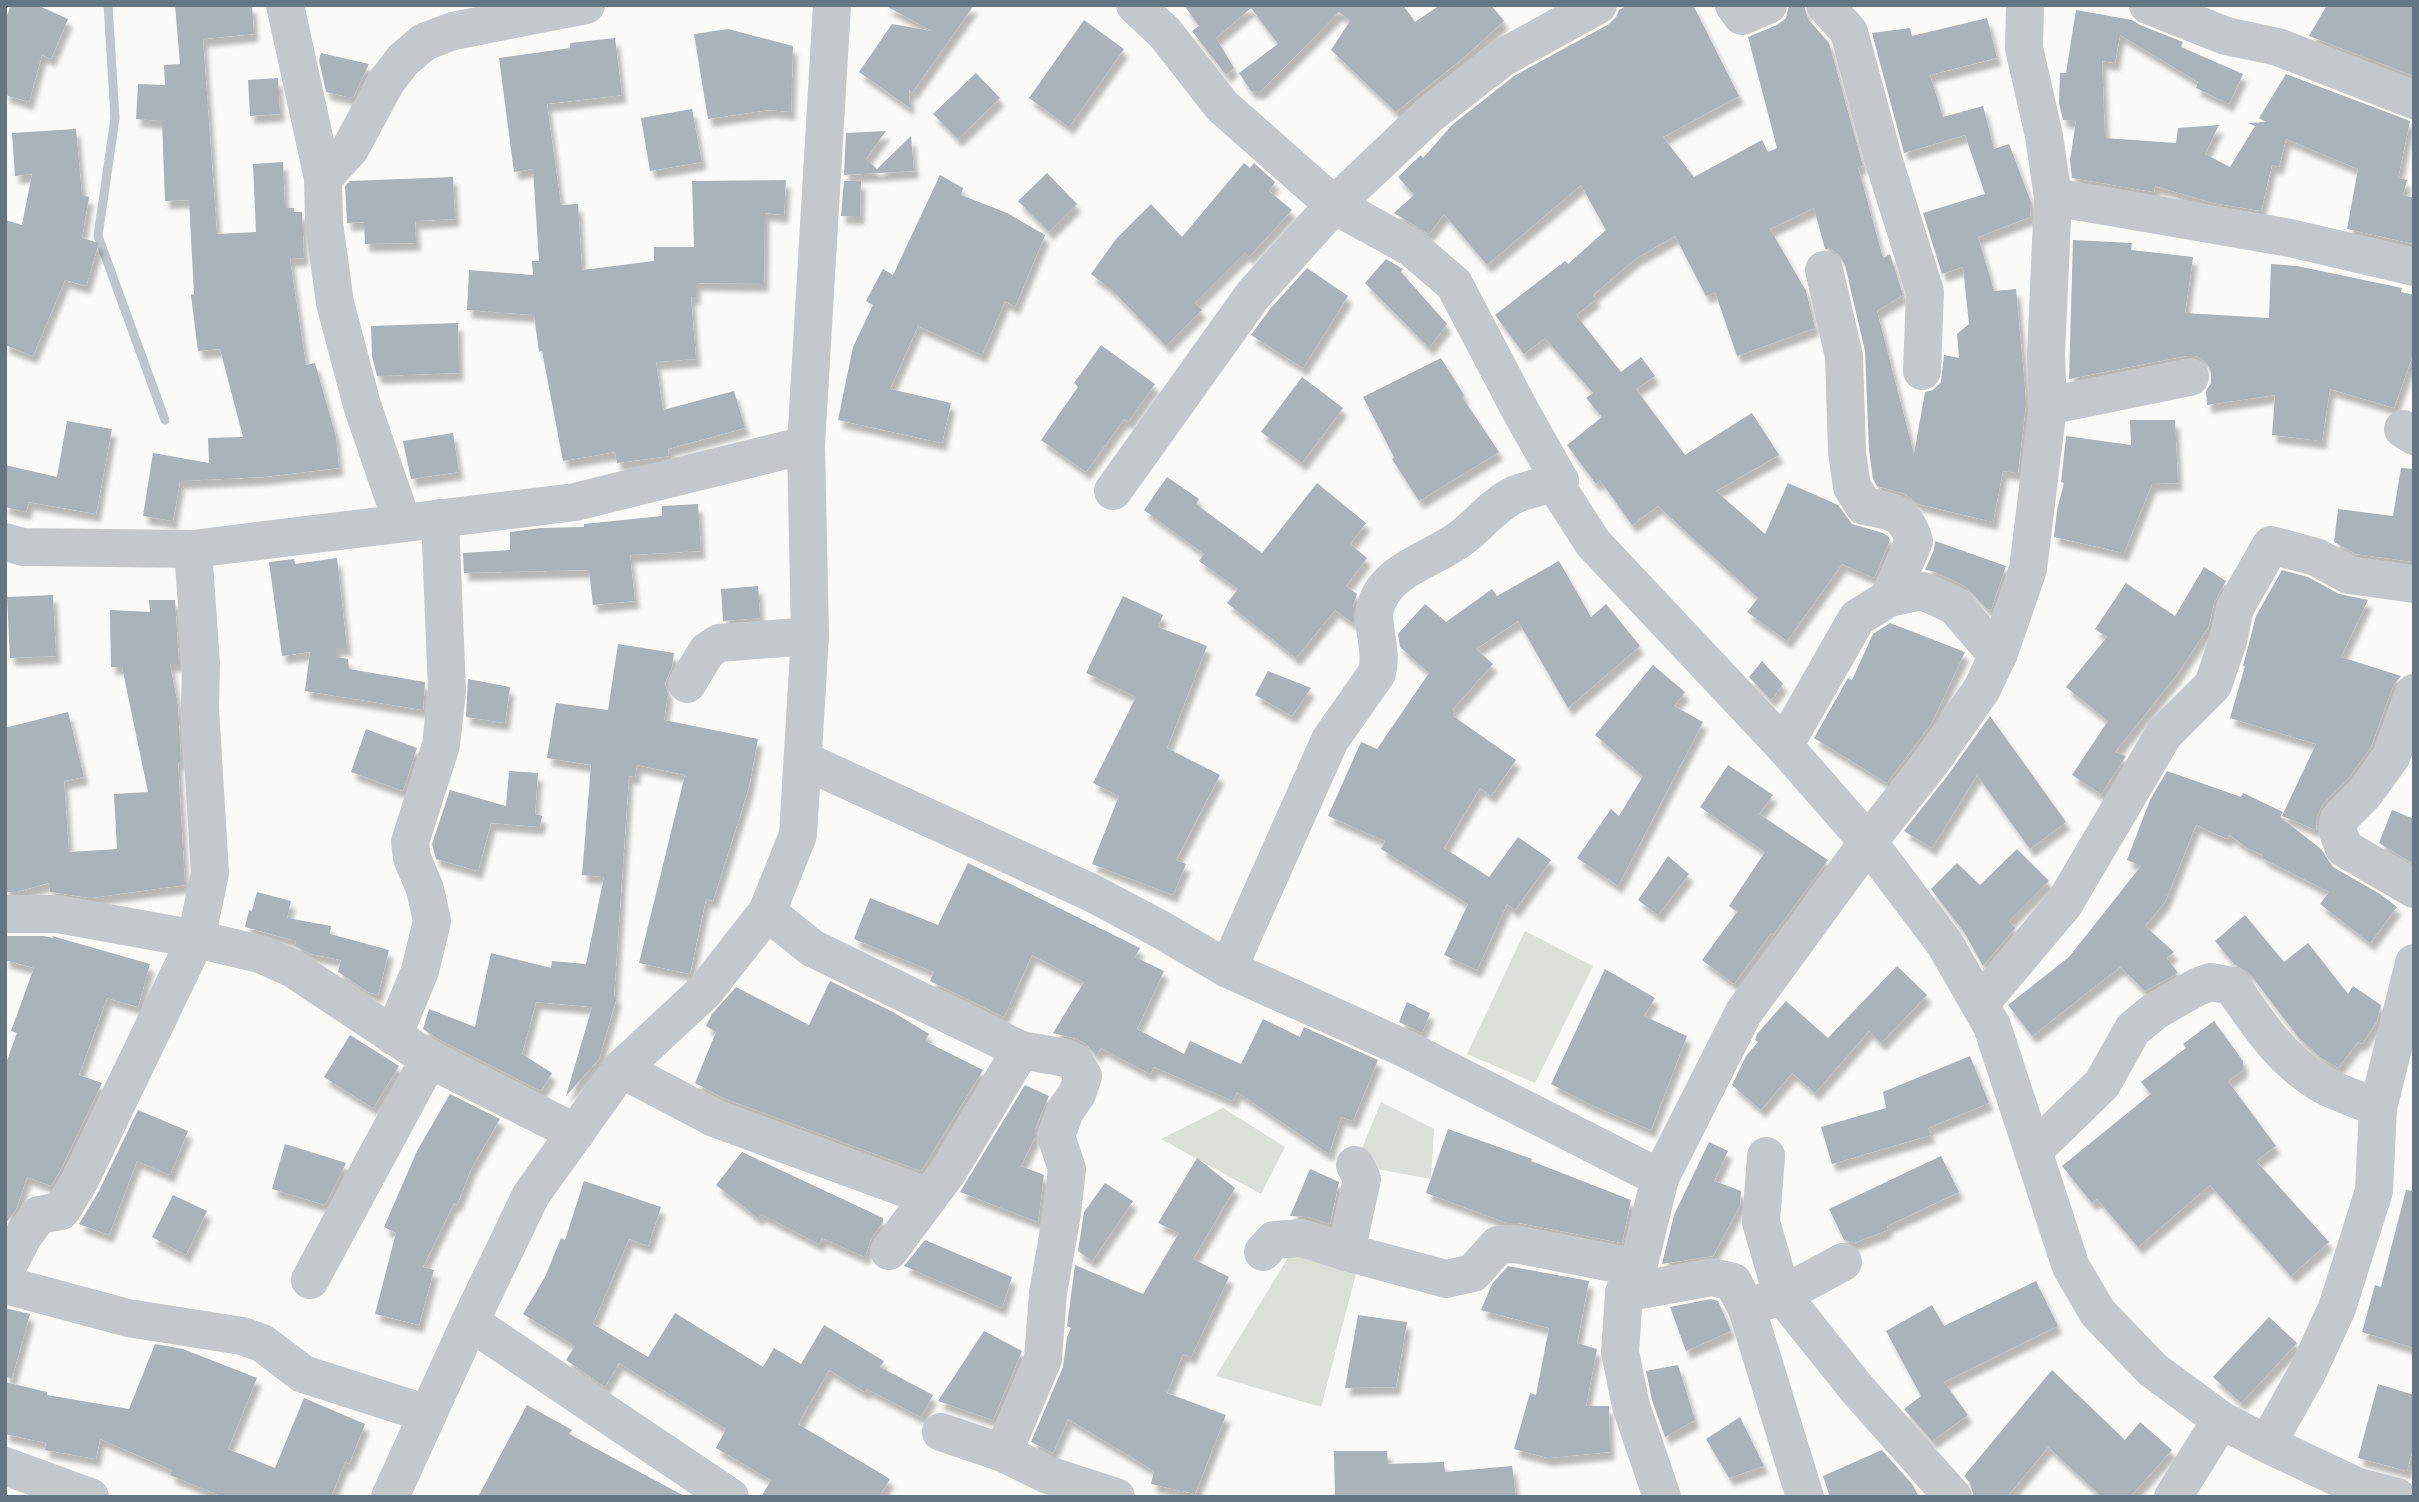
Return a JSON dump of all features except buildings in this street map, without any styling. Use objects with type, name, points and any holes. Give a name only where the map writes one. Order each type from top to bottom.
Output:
[{"type":"street","points":[[285,5],[323,178],[324,223],[335,303],[362,405],[402,522]]},
{"type":"street","points":[[323,178],[350,149],[386,82],[403,60],[451,18],[586,5]]},
{"type":"street","points":[[390,1497],[531,1195],[621,1069],[705,991],[767,912],[797,835],[810,636],[806,445],[832,5]]},
{"type":"street","points":[[1135,5],[1165,33],[1222,106],[1334,205],[1412,248],[1454,284],[1557,482],[1593,543],[1784,746],[1868,842],[1945,944],[1992,1026],[2071,1267],[2098,1313],[2153,1370],[2221,1420],[2358,1487],[2397,1497]]},
{"type":"street","points":[[1113,491],[1254,295],[1334,205],[1429,115],[1502,58],[1598,5]]},
{"type":"street","points":[[1734,5],[1742,16],[1768,5]]},
{"type":"street","points":[[1825,5],[1849,32],[1883,158],[1925,292],[1922,371]]},
{"type":"street","points":[[1662,1497],[1631,1406],[1620,1352],[1631,1280],[1660,1178],[1744,1012],[1868,842],[1931,762],[1982,689],[1998,656],[2028,569],[2048,406],[2046,355],[2053,197],[2044,136],[2024,48],[2025,5]]},
{"type":"street","points":[[2148,5],[2219,19],[2278,47],[2414,100]]},
{"type":"street","points":[[2053,197],[2290,238],[2414,267]]},
{"type":"street","points":[[1824,270],[1844,356],[1847,452],[1852,488],[1864,506],[1895,513],[1909,524],[1914,541],[1889,598]]},
{"type":"street","points":[[2048,406],[2190,377]]},
{"type":"street","points":[[5,542],[23,547],[193,549],[575,502],[806,445]]},
{"type":"street","points":[[1227,969],[1330,740],[1377,673],[1379,664],[1374,609],[1386,587],[1402,572],[1463,537],[1493,507],[1516,494],[1557,482]]},
{"type":"street","points":[[393,1036],[420,971],[432,921],[425,890],[412,858],[410,842],[441,745],[447,691],[440,518]]},
{"type":"street","points":[[1980,1004],[2064,904],[2164,734],[2213,685],[2228,641],[2235,608],[2271,545],[2316,557],[2349,575],[2414,584]]},
{"type":"street","points":[[5,1270],[23,1235],[39,1214],[61,1211],[79,1182],[196,939],[211,873],[193,549]]},
{"type":"street","points":[[1784,746],[1857,618],[1889,598],[1923,591],[1955,606],[1998,656]]},
{"type":"street","points":[[687,684],[706,651],[719,643],[810,636]]},
{"type":"street","points":[[2409,717],[2390,757],[2364,794],[2339,819],[2337,832],[2344,848],[2414,889]]},
{"type":"street","points":[[803,760],[1092,893],[1227,969],[1408,1050],[1660,1178]]},
{"type":"street","points":[[767,912],[812,948],[1021,1050],[1066,1058],[1075,1063],[1083,1076],[1056,1136],[1067,1169],[1048,1293],[1044,1359],[1003,1453]]},
{"type":"street","points":[[5,914],[58,914],[196,939],[260,954],[292,968],[429,1059],[576,1133]]},
{"type":"street","points":[[2267,1444],[2308,1371],[2337,1308],[2374,1191],[2378,1108],[2414,963]]},
{"type":"street","points":[[2033,1151],[2102,1084],[2133,1029],[2155,1011],[2211,982],[2232,986],[2274,1046],[2303,1072],[2325,1086],[2378,1108]]},
{"type":"street","points":[[889,1251],[947,1173],[1021,1050]]},
{"type":"street","points":[[310,1280],[429,1059]]},
{"type":"street","points":[[621,1069],[714,1118],[929,1197]]},
{"type":"street","points":[[1766,1156],[1762,1222],[1782,1295],[1858,1390],[1953,1497]]},
{"type":"street","points":[[1346,1252],[1363,1179],[1355,1166]]},
{"type":"street","points":[[1263,1252],[1274,1240],[1302,1238],[1446,1279],[1473,1273],[1498,1245],[1515,1244],[1631,1280],[1712,1277],[1733,1282],[1747,1309],[1805,1497]]},
{"type":"street","points":[[1747,1309],[1782,1295],[1843,1262]]},
{"type":"street","points":[[5,1285],[128,1318],[242,1336],[262,1343],[303,1374],[428,1414]]},
{"type":"street","points":[[470,1322],[730,1497]]},
{"type":"street","points":[[2173,1497],[2221,1420]]},
{"type":"street","points":[[941,1432],[1003,1453],[1043,1486],[1116,1497]]},
{"type":"street","points":[[5,1466],[90,1497]]},
{"type":"shaded area","points":[[1525,931],[1593,966],[1535,1083],[1467,1054]]},
{"type":"shaded area","points":[[1381,1102],[1434,1129],[1431,1179],[1355,1165]]},
{"type":"shaded area","points":[[1223,1108],[1285,1147],[1261,1194],[1161,1139]]},
{"type":"shaded area","points":[[1292,1251],[1357,1270],[1321,1407],[1216,1376]]},
{"type":"waterway","points":[[108,5],[115,118],[98,236],[165,420]]}]
